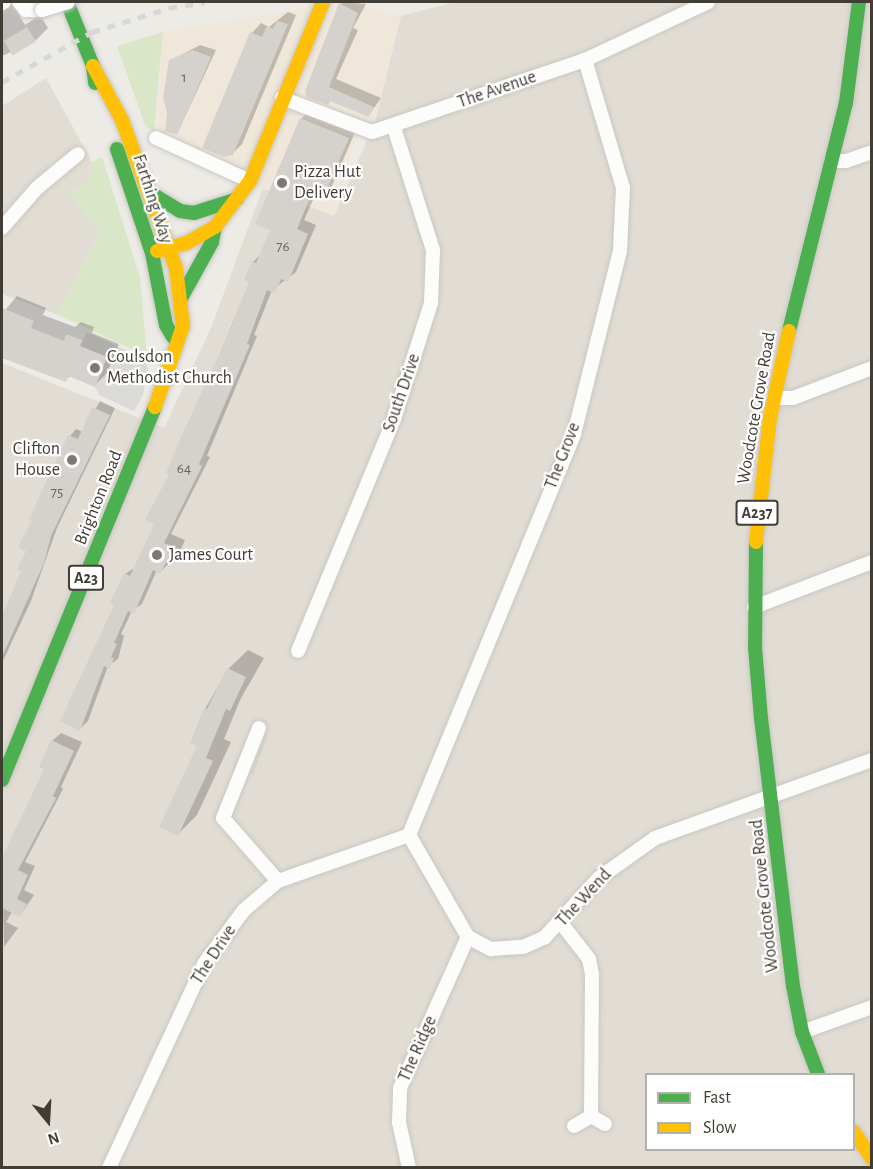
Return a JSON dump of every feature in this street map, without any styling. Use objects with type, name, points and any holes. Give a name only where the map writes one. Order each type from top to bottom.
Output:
[{"type":"main road","name":"Farthing Way","points":[[67,2],[93,66],[122,120],[152,194],[170,248]]},
{"type":"main road","name":"Brighton Road","points":[[152,253],[170,248],[214,227],[237,199],[249,181],[323,2]]},
{"type":"main road","name":"Woodcote Grove Road","points":[[818,1073],[802,1032],[793,986],[773,797],[761,718],[754,607],[761,470],[774,398],[848,92],[859,2]]},
{"type":"main road","name":"Farthing Way","points":[[93,66],[94,83],[152,253],[163,294],[166,325],[176,343]]},
{"type":"main road","points":[[152,194],[180,211],[194,213],[237,199]]},
{"type":"main road","name":"Brighton Road","points":[[2,780],[153,413],[183,326],[182,298],[213,242],[214,227]]},
{"type":"main road","name":"A23","points":[[170,248],[182,298]]},
{"type":"main road","points":[[855,1134],[872,1160]]},
{"type":"street","points":[[19,2],[26,10],[42,10],[67,2]]},
{"type":"street","name":"The Avenue","points":[[282,98],[367,132],[585,60],[708,2]]},
{"type":"street","name":"The Grove","points":[[409,835],[574,434],[616,273],[625,216],[623,188],[585,60]]},
{"type":"street","name":"South Drive","points":[[298,651],[394,419],[431,303],[433,250],[393,125]]},
{"type":"street","points":[[156,138],[249,181]]},
{"type":"street","points":[[831,161],[846,161],[872,152]]},
{"type":"street","points":[[2,228],[37,188],[68,171],[78,154]]},
{"type":"street","points":[[774,398],[794,398],[872,368]]},
{"type":"street","points":[[754,607],[872,562]]},
{"type":"street","points":[[259,728],[223,818],[278,881]]},
{"type":"street","name":"The Wend","points":[[468,937],[491,949],[524,946],[545,937],[561,923],[599,878],[655,838],[872,760]]},
{"type":"street","points":[[409,835],[468,937]]},
{"type":"street","name":"The Drive","points":[[109,1167],[204,964],[244,910],[278,881],[409,835]]},
{"type":"street","points":[[561,923],[588,959],[592,974],[591,1116]]},
{"type":"street","name":"The Ridge","points":[[409,1167],[399,1122],[400,1088],[468,937]]},
{"type":"street","points":[[802,1032],[872,1007]]},
{"type":"street","points":[[591,1116],[605,1124]]},
{"type":"street","points":[[574,1126],[591,1116]]},
{"type":"shaded area","points":[[310,2],[343,2],[401,16],[375,122],[355,139],[334,216],[155,147],[163,32],[306,8]]},
{"type":"shaded area","points":[[455,2],[871,2],[871,1167],[2,1167],[2,363],[164,428],[211,328],[263,188],[334,216],[375,122],[401,16]]},
{"type":"shaded area","points":[[46,78],[92,162],[89,180],[70,194],[100,234],[56,314],[2,294],[2,106]]},
{"type":"shaded area","points":[[87,332],[145,359],[148,369],[143,395],[134,411],[99,395],[95,387],[107,357],[80,346]]},
{"type":"green space","points":[[163,32],[154,132],[145,125],[117,46]]},
{"type":"green space","points":[[102,157],[140,277],[147,356],[56,314],[100,234],[70,194],[89,180],[92,162]]},
{"type":"building","points":[[339,3],[358,13],[329,87],[374,107],[369,117],[330,101],[328,105],[307,97],[305,91]]},
{"type":"building","points":[[277,21],[288,24],[233,155],[224,157],[202,148],[250,32],[262,37],[267,26],[273,29]]},
{"type":"building","points":[[27,27],[36,42],[13,55],[4,41]]},
{"type":"building","points":[[193,50],[211,57],[177,135],[165,131],[167,113],[163,98],[169,60]]},
{"type":"building","points":[[300,118],[349,138],[323,198],[312,193],[297,229],[308,234],[288,282],[281,279],[275,293],[267,290],[247,344],[250,345],[199,464],[202,466],[164,543],[178,549],[171,564],[166,562],[160,574],[153,570],[134,614],[128,611],[114,643],[117,644],[111,657],[114,658],[110,669],[104,666],[80,731],[60,721],[114,605],[110,603],[124,573],[130,576],[154,524],[145,520],[169,474],[166,473],[177,446],[231,328],[249,282],[244,280],[252,261],[256,263],[270,230],[255,224]]},
{"type":"building","points":[[2,308],[34,321],[31,328],[64,341],[66,334],[82,340],[80,346],[107,357],[95,387],[68,376],[66,382],[2,358]]},
{"type":"building","points":[[92,407],[110,415],[51,536],[44,563],[2,657],[2,616],[21,571],[17,569],[26,551],[18,547],[68,435],[78,439]]},
{"type":"building","points":[[227,668],[246,677],[230,711],[226,709],[206,758],[213,761],[178,836],[159,827],[197,746],[190,743],[204,708],[207,709]]},
{"type":"building","points":[[267,736],[253,774],[251,773]]},
{"type":"building","points":[[51,740],[74,751],[53,796],[56,798],[18,870],[28,875],[17,899],[27,904],[20,917],[2,908],[2,858],[44,769],[39,767]]},
{"type":"railway","points":[[2,82],[92,32],[169,8],[205,2]]},
{"type":"traffic: fast","points":[[67,2],[93,66],[95,83]]},
{"type":"traffic: fast","points":[[789,331],[846,103],[859,2]]},
{"type":"traffic: fast","points":[[117,149],[152,253],[166,325],[173,337]]},
{"type":"traffic: fast","points":[[152,194],[180,211],[194,213],[237,199]]},
{"type":"traffic: fast","points":[[181,298],[212,242],[215,227]]},
{"type":"traffic: fast","points":[[2,780],[155,407]]},
{"type":"traffic: fast","points":[[756,542],[755,647],[761,718],[793,986],[802,1032],[818,1073]]},
{"type":"traffic: slow","points":[[157,251],[187,243],[215,227],[250,181],[323,2]]},
{"type":"traffic: slow","points":[[93,66],[122,120],[176,268],[183,326],[155,407]]},
{"type":"traffic: slow","points":[[756,542],[770,418],[789,331]]},
{"type":"traffic: slow","points":[[855,1134],[872,1159]]},
{"type":"place","name":"Pizza Hut Delivery","points":[[282,183]]},
{"type":"place","name":"Coulsdon Methodist Church","points":[[95,368]]},
{"type":"place","name":"Clifton House","points":[[72,460]]},
{"type":"place","name":"James Court","points":[[157,555]]}]
